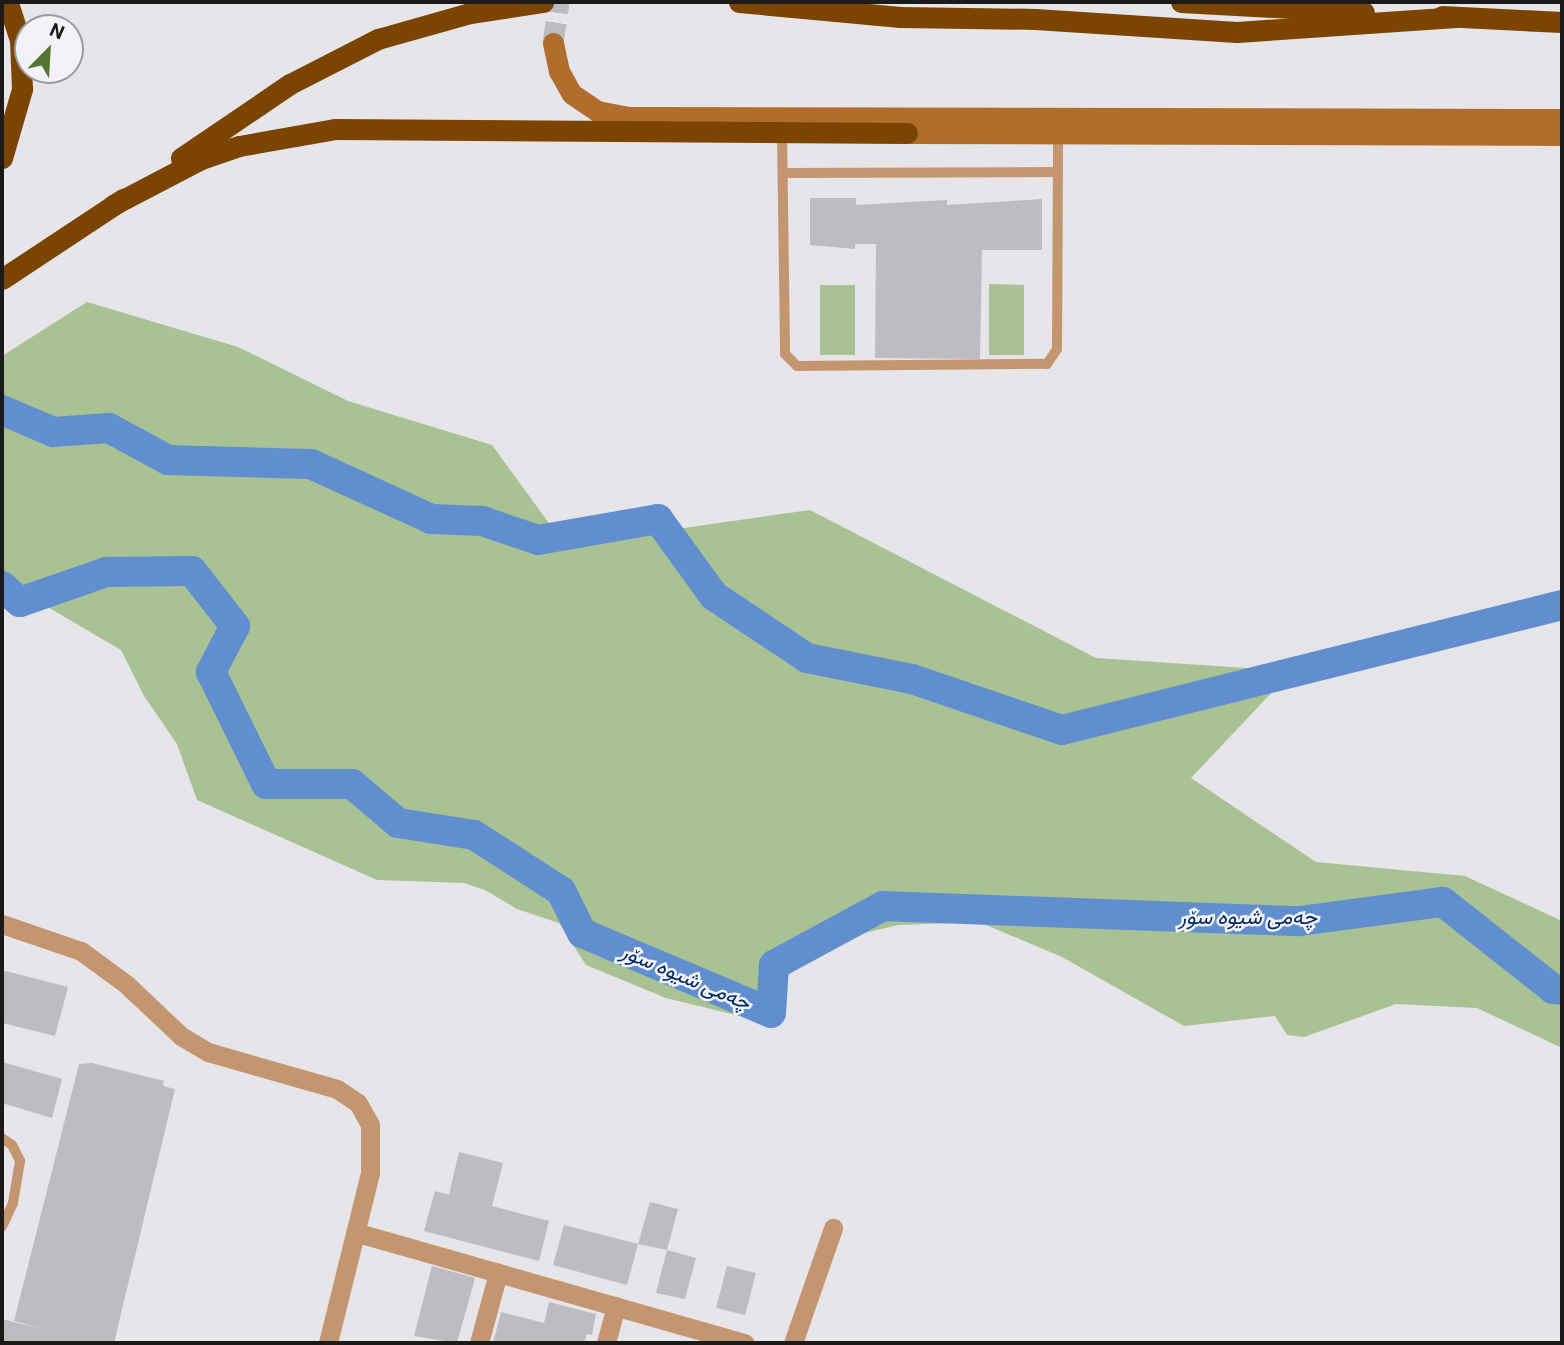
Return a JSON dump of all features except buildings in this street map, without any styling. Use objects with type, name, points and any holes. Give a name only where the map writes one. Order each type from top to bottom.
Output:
[{"type":"highway","points":[[2,158],[22,89],[20,40],[8,2]]},
{"type":"highway","points":[[2,279],[237,119],[331,61],[420,24],[543,2]]},
{"type":"highway","points":[[739,2],[900,17],[1035,19]]},
{"type":"highway","points":[[836,2],[1035,19],[1237,32],[1455,17]]},
{"type":"highway","points":[[1181,2],[1562,22]]},
{"type":"highway","points":[[113,205],[201,159],[239,146],[335,129],[907,133]]},
{"type":"street","points":[[553,43],[559,71],[572,94],[597,111],[627,117],[1562,119]]},
{"type":"street","points":[[907,133],[1562,135]]},
{"type":"street","points":[[2,925],[81,951],[126,984],[181,1036],[208,1052],[337,1089],[351,1097],[370,1125],[370,1174],[358,1233],[328,1343]]},
{"type":"street","points":[[793,1343],[833,1228]]},
{"type":"street","points":[[358,1233],[735,1342]]},
{"type":"street","points":[[479,1343],[498,1273]]},
{"type":"street","points":[[606,1343],[616,1306]]},
{"type":"lane","points":[[782,132],[785,354],[791,363],[1038,366],[1054,358],[1057,349],[1058,133]]},
{"type":"lane","points":[[784,173],[1058,172]]},
{"type":"lane","points":[[2,1138],[12,1145],[20,1161],[13,1203],[2,1227]]},
{"type":"green space","points":[[989,284],[1024,285],[1024,355],[989,355]]},
{"type":"green space","points":[[820,285],[855,285],[855,355],[820,355]]},
{"type":"green space","points":[[87,302],[238,347],[348,401],[492,445],[565,545],[810,510],[1096,658],[1292,671],[1191,778],[1316,862],[1465,876],[1562,921],[1562,1048],[1477,1008],[1396,1004],[1304,1037],[1287,1035],[1275,1016],[1184,1026],[1062,957],[979,922],[898,925],[801,948],[752,1019],[666,998],[586,965],[559,923],[517,909],[485,890],[464,883],[377,880],[197,800],[177,744],[144,696],[121,650],[51,609],[2,587],[2,356]]},
{"type":"waterway","points":[[2,410],[53,432],[109,428],[168,460],[311,464],[431,519],[482,521],[538,540],[658,519],[714,596],[807,658],[912,679],[1062,730],[1562,605]]},
{"type":"waterway","name":"چەمی شیوە سۆر","points":[[2,586],[20,602],[106,572],[192,571],[235,626],[211,672],[266,784],[352,784],[398,823],[474,835],[561,891],[582,933],[771,1013],[774,965],[883,906],[1300,921],[1443,902],[1553,989],[1562,990]]},
{"type":"tunnel","points":[[553,43],[559,2]]}]
